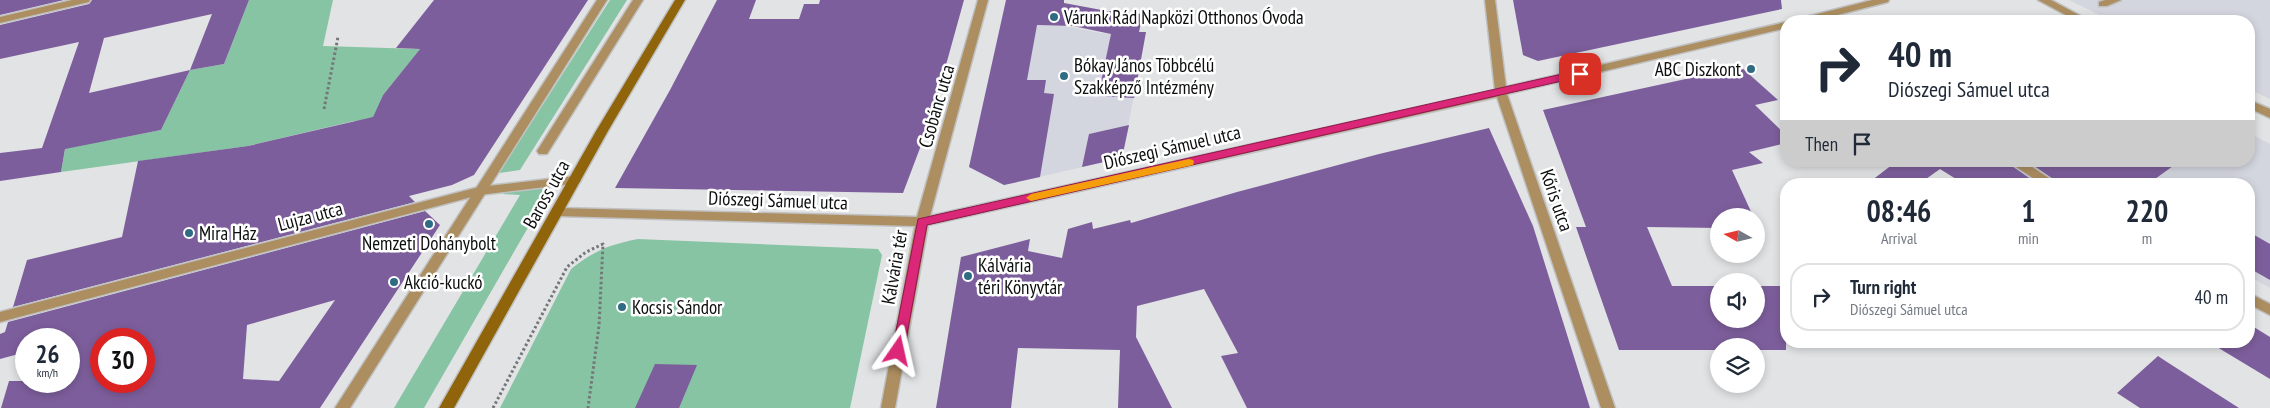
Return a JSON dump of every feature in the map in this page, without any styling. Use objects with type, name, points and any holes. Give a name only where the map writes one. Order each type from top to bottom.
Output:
[{"type":"street","points":[[0,20],[85,0]]},
{"type":"street","points":[[342,408],[602,0]]},
{"type":"street","points":[[543,151],[638,0]]},
{"type":"street","name":"Baross utca","points":[[446,408],[575,180],[680,0]]},
{"type":"street","name":"Csobánc utca","points":[[922,222],[984,0]]},
{"type":"street","name":"Kőris utca","points":[[1490,0],[1501,92],[1608,408]]},
{"type":"street","points":[[1825,15],[1884,0]]},
{"type":"street","points":[[2043,0],[2073,15]]},
{"type":"street","points":[[2103,4],[2116,0]]},
{"type":"street","name":"Diószegi Sámuel utca","points":[[558,212],[922,222],[1780,28]]},
{"type":"street","points":[[2255,107],[2270,114]]},
{"type":"street","points":[[2023,167],[2042,178]]},
{"type":"street","name":"Lujza utca","points":[[0,316],[480,191],[575,180]]},
{"type":"street","name":"Kálvária tér","points":[[888,408],[922,222]]},
{"type":"street","points":[[2255,301],[2270,310]]},
{"type":"path","points":[[324,109],[338,37]]},
{"type":"path","points":[[494,408],[567,267],[586,252],[602,244],[603,267],[593,378],[588,408]]},
{"type":"shaded area","points":[[2069,0],[2270,0],[2270,99],[2255,92],[2255,15],[2100,15]]},
{"type":"shaded area","name":"Bókay János Többcélú Szakképző Intézmény","points":[[1001,24],[1064,26],[1101,33],[1125,35],[1126,31],[1146,32],[1122,158],[1004,185],[969,167]]},
{"type":"shaded area","points":[[2255,136],[2270,144],[2270,288],[2255,279],[2255,178],[2083,178],[2073,167],[2255,167]]},
{"type":"green space","points":[[249,0],[333,0],[323,46],[420,49],[383,95],[372,120],[354,121],[248,146],[61,172],[66,144],[110,140],[161,130],[190,70],[224,64]]},
{"type":"green space","points":[[610,0],[627,0],[520,170],[499,173]]},
{"type":"green space","points":[[526,181],[535,183],[545,192],[541,205],[424,408],[394,408],[520,195],[503,194],[514,185]]},
{"type":"green space","points":[[638,239],[878,249],[882,255],[850,408],[500,408],[571,269],[603,249]]},
{"type":"building","points":[[0,0],[64,0],[0,15]]},
{"type":"building","points":[[92,0],[249,0],[224,64],[190,70],[161,130],[65,149],[61,172],[0,181],[0,153],[42,148],[79,42],[0,59],[0,25],[89,4]],"holes":[[[212,14],[190,70],[89,93],[104,38]]]},
{"type":"building","points":[[434,0],[588,0],[474,175],[452,185],[409,196],[415,202],[13,307],[27,260],[122,237],[138,161],[248,146],[373,117],[383,95],[420,49],[396,48]]},
{"type":"building","points":[[717,0],[756,0],[749,19],[799,19],[804,4],[819,4],[820,0],[964,0],[931,119],[903,193],[615,188],[670,90]]},
{"type":"building","points":[[1006,0],[1064,0],[1064,3],[1107,11],[1143,14],[1139,32],[1146,32],[1134,98],[1098,96],[1111,34],[1073,26],[1037,25],[1027,80],[1046,80],[1044,93],[1054,94],[1040,177],[1004,185],[969,167]]},
{"type":"building","points":[[1513,0],[1781,0],[1782,9],[1538,61],[1523,55]]},
{"type":"building","points":[[1741,67],[1778,100],[1755,105],[1780,129],[1780,144],[1749,152],[1763,163],[1732,170],[1749,208],[1710,208],[1710,228],[1647,227],[1672,286],[1710,286],[1710,328],[1765,328],[1765,286],[1780,286],[1780,348],[1786,348],[1786,350],[1765,350],[1765,338],[1710,338],[1710,350],[1619,350],[1576,227],[1586,227],[1543,110]]},
{"type":"building","points":[[1129,125],[1122,158],[1082,167],[1089,134]]},
{"type":"building","points":[[1489,128],[1533,226],[1590,408],[1247,408],[1221,356],[1238,353],[1204,289],[1137,306],[1136,337],[1172,408],[1118,408],[1120,350],[1018,348],[1011,408],[936,408],[961,257],[1030,239],[1028,251],[1062,258],[1068,229],[1092,222],[1093,229],[1130,220],[1131,223],[1379,154]]},
{"type":"building","points":[[1889,167],[2014,167],[2029,178],[1954,178],[1940,169],[1927,178],[1875,178]]},
{"type":"building","points":[[2036,167],[2172,167],[2156,178],[2051,178]]},
{"type":"building","points":[[425,211],[440,225],[320,408],[1,408],[9,381],[15,381],[15,393],[80,393],[80,328],[15,328],[15,355],[0,359],[0,334],[5,332],[8,322]],"holes":[[[335,300],[279,381],[243,379],[247,325]]]},
{"type":"building","points":[[2255,235],[2270,244],[2270,280],[2255,271]]},
{"type":"building","points":[[2255,328],[2270,337],[2270,379],[2219,348],[2255,348]]},
{"type":"building","points":[[2158,356],[2239,408],[2140,408],[2117,393]]},
{"type":"building","points":[[655,364],[697,365],[679,408],[635,408]]},
{"type":"slow traffic","points":[[1031,198],[1189,162]]},
{"type":"place","name":"Várunk Rád Napközi Otthonos Óvoda","points":[[1054,17]]},
{"type":"place","name":"ABC Diszkont","points":[[1751,69]]},
{"type":"place","name":"Bókay János Többcélú Szakképző Intézmény","points":[[1064,76]]},
{"type":"place","name":"Nemzeti Dohánybolt","points":[[429,224]]},
{"type":"place","name":"Mira Ház","points":[[189,233]]},
{"type":"place","name":"Kálvária téri Könyvtár","points":[[968,276]]},
{"type":"place","name":"Akció-kuckó","points":[[394,282]]},
{"type":"place","name":"Kocsis Sándor","points":[[622,307]]},
{"type":"route","points":[[898,351],[922,222],[1580,74]]}]
